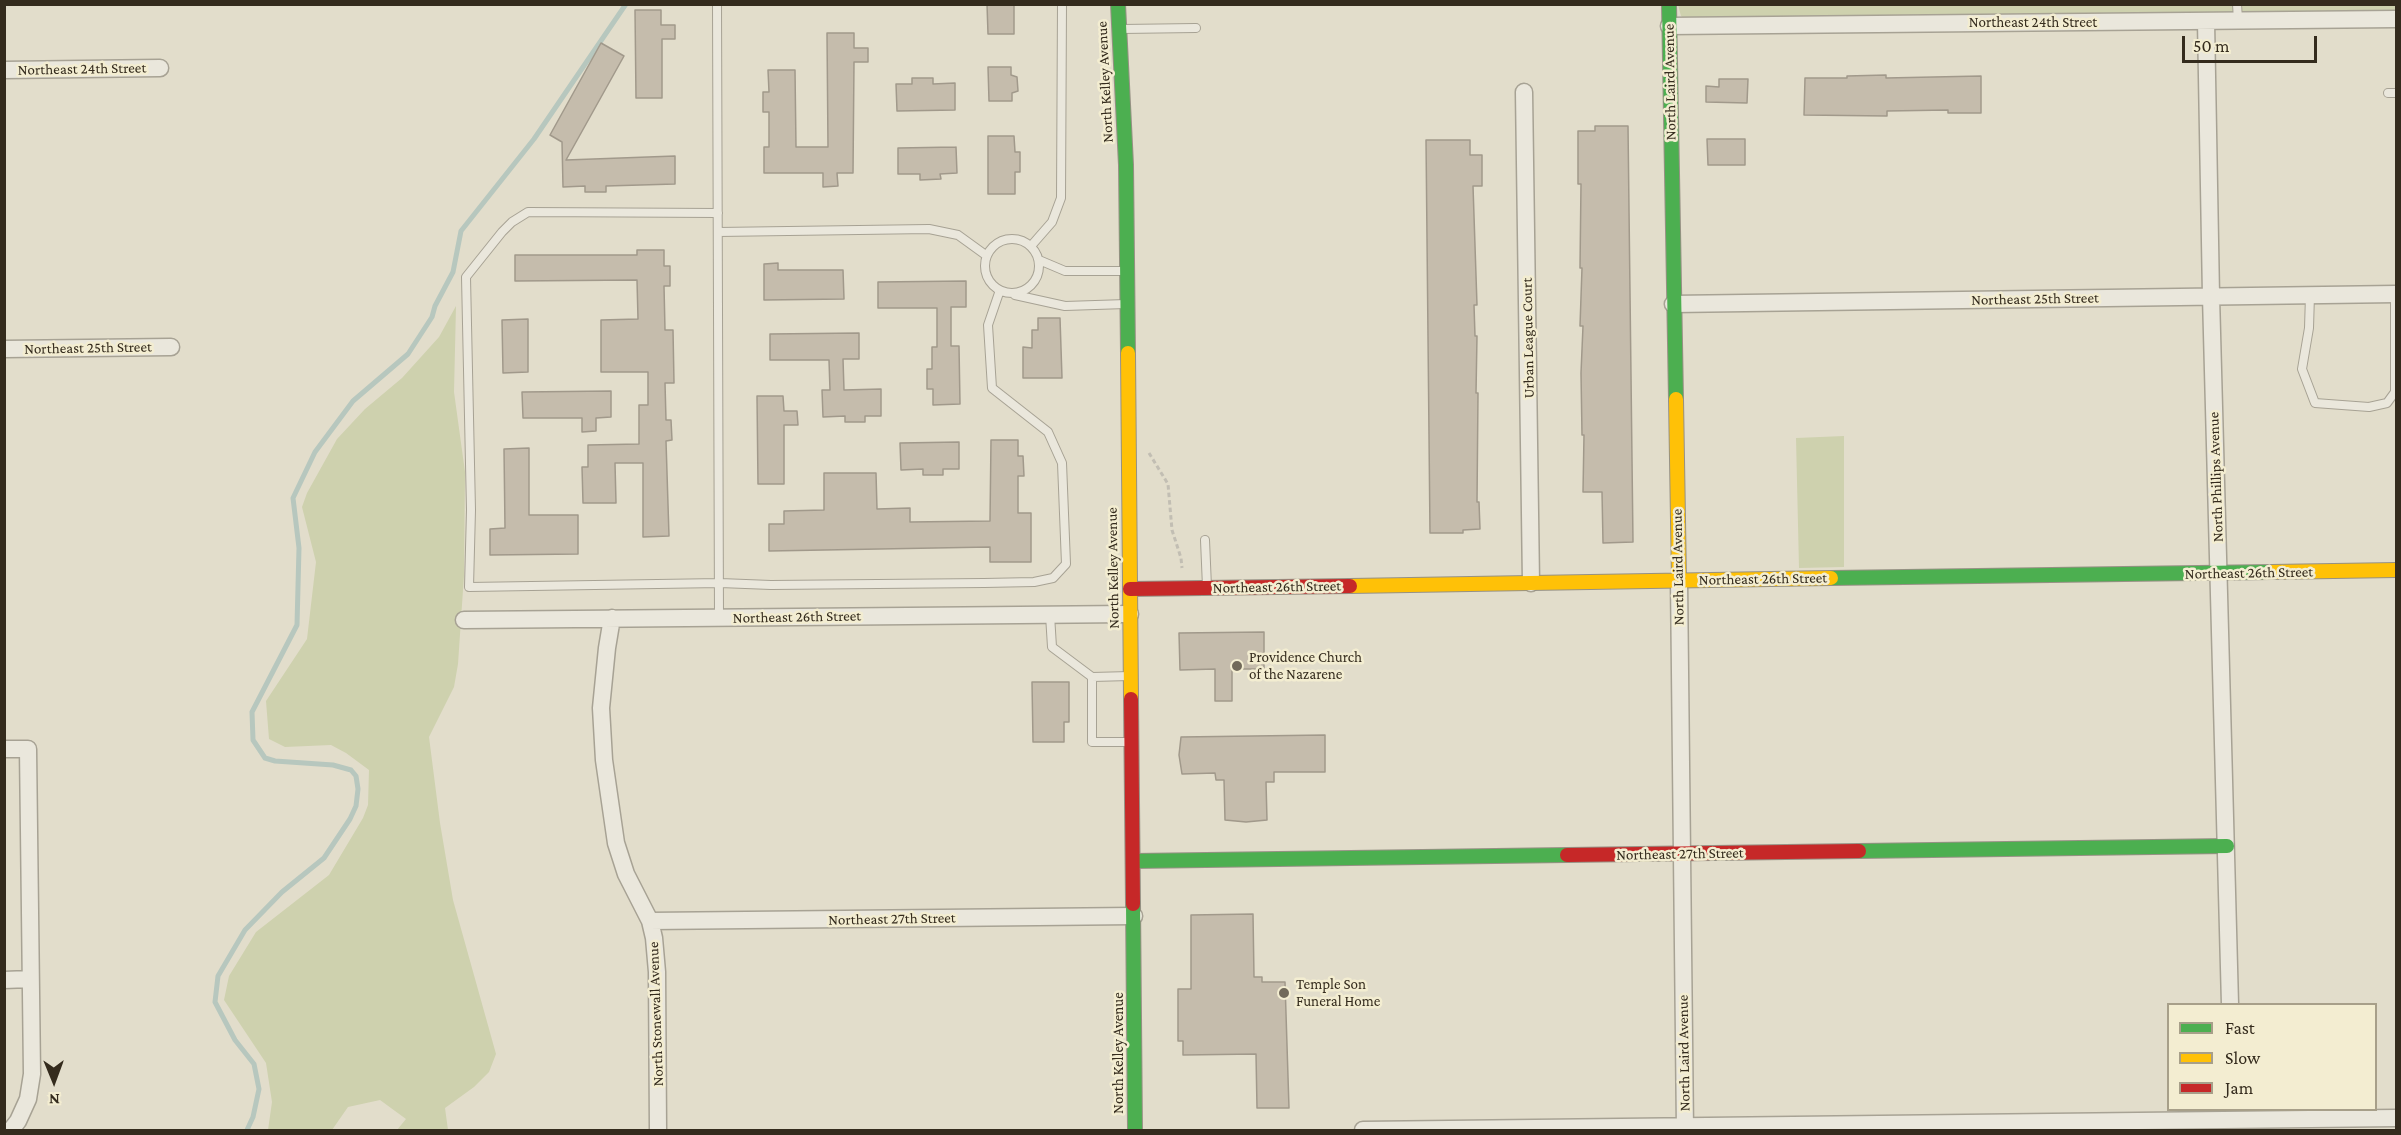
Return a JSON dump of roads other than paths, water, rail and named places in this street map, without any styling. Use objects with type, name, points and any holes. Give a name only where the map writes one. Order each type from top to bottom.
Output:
[{"type":"street","name":"North Kelley Avenue","points":[[1118,4],[1126,165],[1135,1131]]},
{"type":"street","name":"North Laird Avenue","points":[[1669,4],[1679,580],[1685,1129]]},
{"type":"street","name":"Northeast 24th Street","points":[[1669,26],[2206,21],[2237,12],[2397,19]]},
{"type":"street","name":"North Phillips Avenue","points":[[2206,21],[2230,1003]]},
{"type":"street","name":"Northeast 24th Street","points":[[4,70],[160,68]]},
{"type":"street","name":"Urban League Court","points":[[1524,92],[1531,583]]},
{"type":"street","name":"Northeast 25th Street","points":[[1674,304],[2396,294]]},
{"type":"street","name":"Northeast 25th Street","points":[[4,349],[171,347]]},
{"type":"street","name":"Northeast 26th Street","points":[[1130,589],[2397,570]]},
{"type":"street","name":"Northeast 26th Street","points":[[464,620],[1130,614]]},
{"type":"street","name":"North Stonewall Avenue","points":[[612,618],[602,708],[604,760],[616,843],[626,874],[650,921],[654,938],[657,972],[658,1131]]},
{"type":"street","points":[[4,749],[28,748],[31,1082],[28,1099],[11,1131]]},
{"type":"street","name":"Northeast 27th Street","points":[[1134,861],[2227,846]]},
{"type":"street","name":"Northeast 27th Street","points":[[650,921],[1134,916]]},
{"type":"street","points":[[4,980],[30,980]]},
{"type":"street","points":[[1363,1131],[1685,1129],[2397,1118]]},
{"type":"lane","points":[[717,4],[719,618]]},
{"type":"lane","points":[[1031,246],[1052,222],[1061,198],[1062,4]]},
{"type":"lane","points":[[1119,28],[1196,28]]},
{"type":"lane","points":[[718,213],[528,212],[512,222],[502,232],[466,277],[471,510],[469,587],[720,583],[771,585],[984,583],[1034,582],[1053,578],[1066,564],[1062,463],[1048,432],[992,388],[988,325],[1000,290]]},
{"type":"lane","points":[[718,232],[929,229],[958,235],[987,256]]},
{"type":"lane","points":[[1011,294],[1020,293],[1034,284],[1038,276],[1039,260],[1031,246],[1024,241],[1006,240],[991,249],[987,256],[985,273],[989,281],[1000,290],[1011,294],[1065,306],[1127,304]]},
{"type":"lane","points":[[1039,260],[1065,271],[1127,271]]},
{"type":"lane","points":[[2310,295],[2309,328],[2302,369],[2315,403],[2369,407],[2387,403],[2395,392],[2396,294]]},
{"type":"lane","points":[[1205,540],[1206,588]]},
{"type":"lane","points":[[1050,615],[1052,647],[1092,677],[1131,676]]},
{"type":"lane","points":[[1092,677],[1092,742],[1132,742]]},
{"type":"waterway","points":[[247,1130],[253,1117],[259,1089],[254,1064],[235,1040],[215,1002],[218,976],[245,930],[282,892],[324,858],[350,819],[356,806],[358,789],[356,776],[351,770],[333,765],[275,761],[265,758],[253,740],[252,712],[297,625],[299,548],[293,498],[315,452],[353,401],[408,354],[432,317],[435,306],[453,272],[461,231],[534,139],[626,4]]},
{"type":"place","name":"Providence Church of the Nazarene","points":[[1237,666]]},
{"type":"place","name":"Temple Son Funeral Home","points":[[1284,993]]}]
